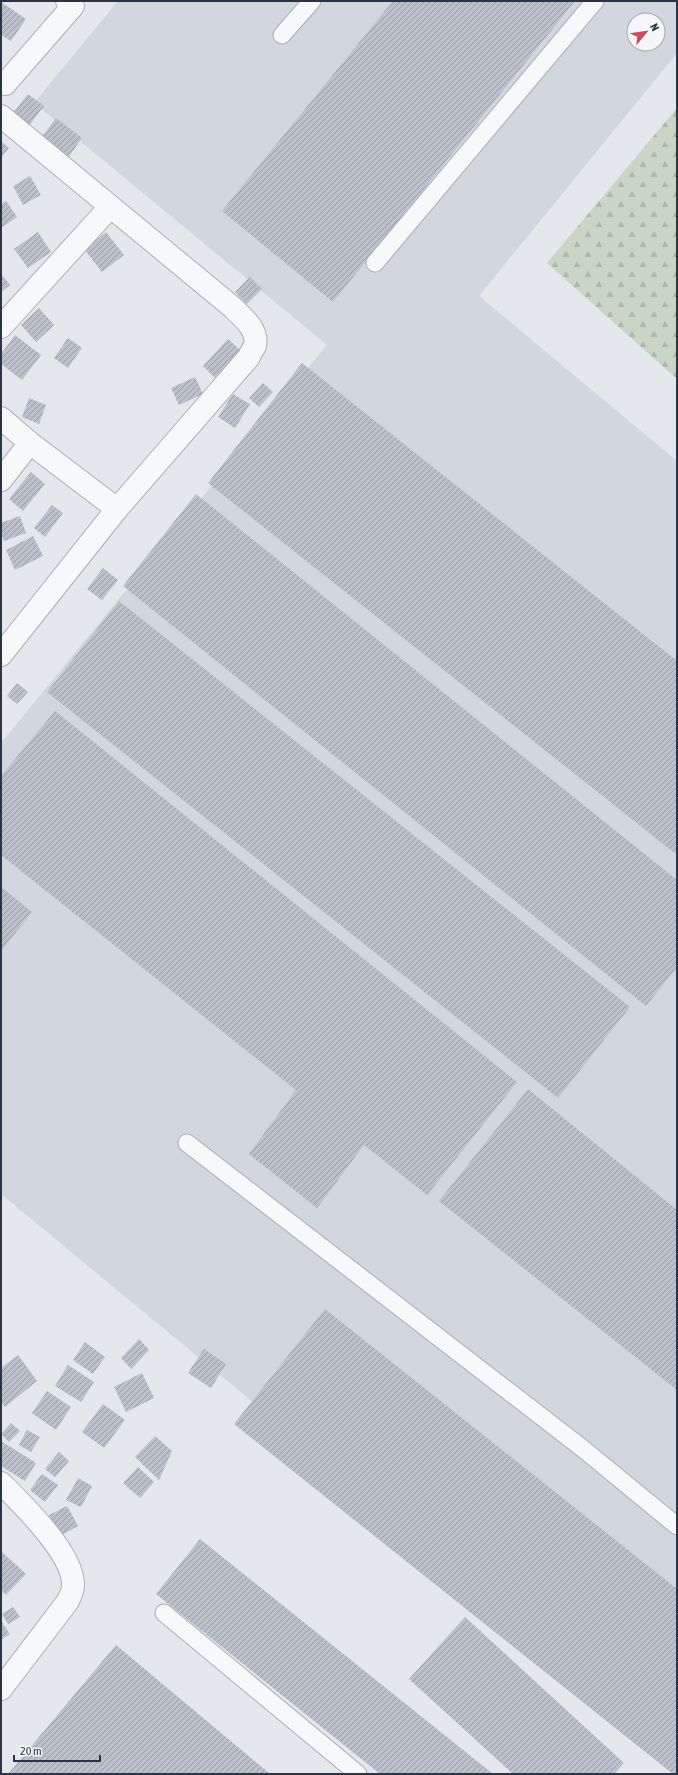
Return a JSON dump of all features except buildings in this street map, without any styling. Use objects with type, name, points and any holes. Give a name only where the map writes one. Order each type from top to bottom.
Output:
[{"type":"street","points":[[2,84],[72,3]]},
{"type":"street","points":[[1,116],[248,322],[254,333],[255,345],[249,357],[117,509],[1,655]]},
{"type":"street","points":[[1,326],[110,206]]},
{"type":"street","points":[[1,418],[30,443],[117,509]]},
{"type":"street","points":[[1,480],[30,443]]},
{"type":"street","points":[[1,1483],[32,1514],[62,1554],[70,1571],[73,1586],[68,1601],[1,1689]]},
{"type":"lane","points":[[282,35],[312,1]]},
{"type":"lane","points":[[375,263],[595,1]]},
{"type":"lane","points":[[187,1143],[582,1448],[677,1526]]},
{"type":"lane","points":[[164,1613],[358,1774]]},
{"type":"shaded area","points":[[118,1],[677,1],[677,53],[479,296],[677,461],[677,1753],[1,1194],[1,743],[327,345],[34,103]]},
{"type":"green space","points":[[677,108],[677,379],[547,263]]}]
